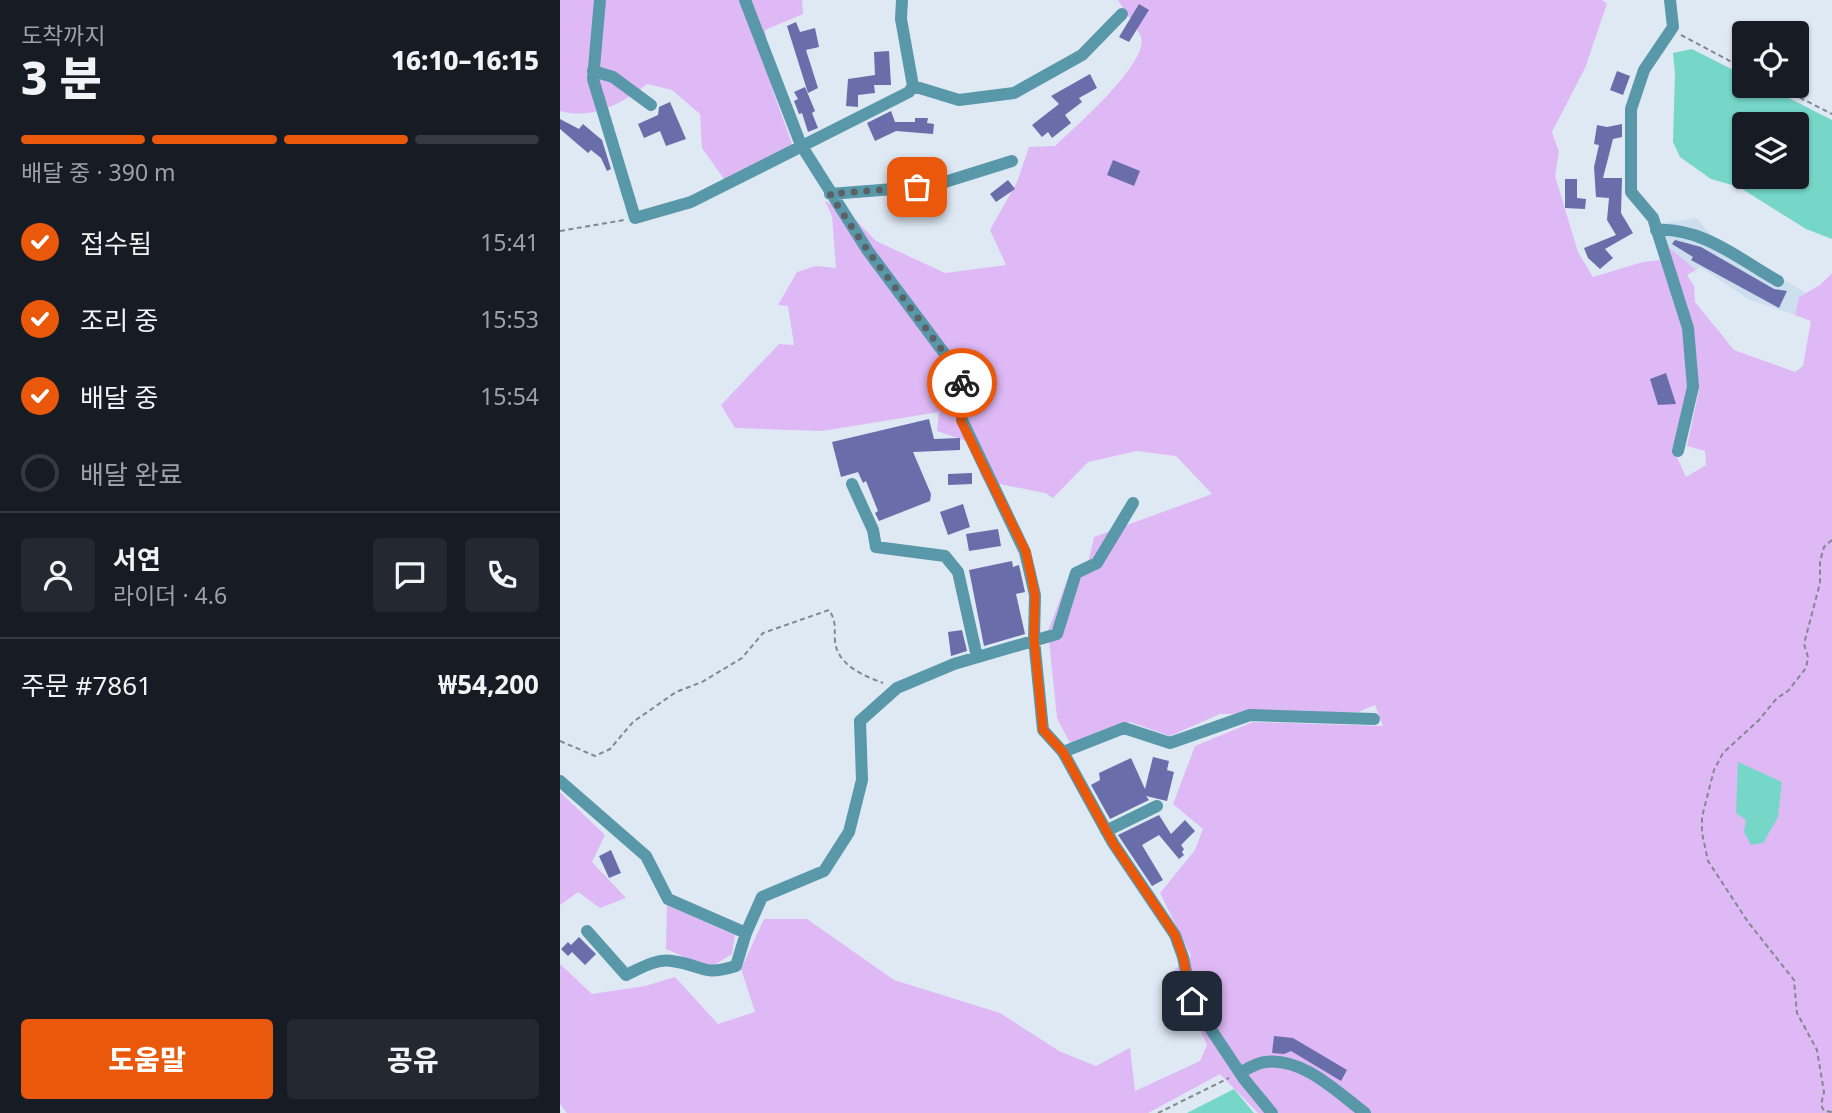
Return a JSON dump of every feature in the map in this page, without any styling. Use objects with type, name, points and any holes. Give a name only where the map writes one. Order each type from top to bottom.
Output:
[{"type":"street","points":[[600,0],[593,79],[635,218],[691,202],[909,92],[913,86],[901,19],[902,0]]},
{"type":"street","points":[[745,0],[802,145],[830,194],[868,251],[962,377],[961,421],[1026,552],[1035,595],[1034,639],[1043,730],[1063,752],[1106,831],[1175,935],[1183,957],[1192,1001],[1240,1073],[1272,1113]]},
{"type":"street","points":[[1670,0],[1673,27],[1644,70],[1630,109],[1630,192],[1653,218],[1688,328],[1693,387],[1678,451]]},
{"type":"street","points":[[913,86],[959,100],[1014,93],[1082,55],[1122,14]]},
{"type":"street","points":[[593,71],[613,77],[651,105]]},
{"type":"street","points":[[830,194],[932,186],[1012,161]]},
{"type":"street","points":[[1656,230],[1677,229],[1697,234],[1778,281]]},
{"type":"street","points":[[852,484],[873,530],[876,547],[945,556],[958,572],[977,657]]},
{"type":"street","points":[[587,931],[626,975],[670,960],[713,973],[736,966],[746,933],[762,897],[824,871],[849,832],[863,780],[860,721],[897,688],[977,657],[1057,634],[1076,573],[1097,563],[1133,503]]},
{"type":"street","points":[[1063,752],[1124,728],[1170,743],[1250,715],[1374,719]]},
{"type":"street","points":[[560,781],[646,856],[668,899],[746,933]]},
{"type":"street","points":[[1106,831],[1157,806]]},
{"type":"street","points":[[1240,1073],[1262,1062],[1282,1062],[1309,1071],[1366,1113]]},
{"type":"path","points":[[1673,27],[1684,37],[1732,62]]},
{"type":"path","points":[[1801,98],[1832,114]]},
{"type":"path","points":[[560,231],[635,218]]},
{"type":"path","points":[[1832,540],[1824,547],[1821,561],[1820,583],[1804,645],[1808,657],[1805,668],[1788,691],[1777,698],[1759,720],[1723,754],[1714,770],[1702,817],[1702,833],[1708,861],[1748,922],[1794,980],[1797,1013],[1817,1050],[1824,1092],[1821,1105],[1824,1111],[1832,1112]]},
{"type":"path","points":[[560,741],[595,757],[610,749],[633,722],[676,692],[702,682],[742,658],[763,633],[829,610],[836,620],[835,644],[840,657],[862,676],[897,688]]},
{"type":"path","points":[[1157,1113],[1240,1073]]},
{"type":"shaded area","points":[[560,0],[802,0],[803,14],[765,30],[773,91],[796,155],[724,179],[702,148],[700,114],[672,90],[647,84],[617,104],[595,112],[560,111]]},
{"type":"shaded area","points":[[1118,0],[1602,0],[1607,4],[1585,68],[1552,132],[1559,152],[1555,176],[1578,252],[1593,277],[1643,262],[1660,260],[1683,330],[1689,385],[1673,449],[1686,477],[1706,465],[1705,451],[1687,446],[1699,390],[1691,321],[1665,244],[1696,270],[1687,275],[1694,286],[1695,302],[1734,350],[1795,372],[1803,366],[1811,321],[1795,315],[1799,297],[1820,285],[1832,273],[1832,1113],[1258,1113],[1220,1074],[1148,1113],[567,1113],[560,1104],[560,964],[592,994],[645,986],[675,977],[718,1024],[755,1012],[741,969],[764,919],[807,919],[894,980],[1000,1013],[1059,1051],[1096,1066],[1130,1048],[1135,1091],[1200,1061],[1207,1045],[1174,970],[1191,956],[1160,893],[1195,850],[1203,829],[1173,804],[1195,746],[1253,722],[1383,726],[1375,705],[1358,712],[1220,714],[1170,736],[1130,722],[1070,743],[1057,718],[1048,631],[1071,570],[1088,563],[1094,537],[1212,494],[1176,456],[1137,451],[1088,462],[1053,498],[1045,493],[984,481],[966,441],[937,431],[939,412],[822,431],[735,428],[721,405],[779,344],[794,345],[788,306],[778,305],[797,272],[816,266],[836,268],[832,216],[825,201],[849,213],[876,241],[945,273],[1006,265],[990,230],[1017,182],[1029,147],[1055,146],[1108,94],[1134,62],[1141,48],[1141,37]]},
{"type":"shaded area","points":[[1692,49],[1732,69],[1732,98],[1789,98],[1832,120],[1832,239],[1806,229],[1742,189],[1809,189],[1809,112],[1732,112],[1732,185],[1711,179],[1680,157],[1673,142],[1673,53]]},
{"type":"shaded area","points":[[1697,218],[1711,236],[1806,293],[1799,297],[1795,315],[1750,300],[1700,267],[1696,270],[1665,244],[1662,223]]},
{"type":"shaded area","points":[[1738,762],[1782,782],[1778,817],[1763,843],[1751,845],[1744,832],[1746,820],[1736,813]]},
{"type":"shaded area","points":[[560,792],[605,835],[592,862],[626,898],[600,908],[578,892],[560,905]]},
{"type":"shaded area","points":[[667,905],[735,935],[732,954],[709,968],[666,949]]},
{"type":"shaded area","points":[[1234,1089],[1254,1113],[1187,1113]]},
{"type":"building","points":[[1139,4],[1149,10],[1129,42],[1119,37]]},
{"type":"building","points":[[796,22],[800,32],[815,28],[819,47],[806,50],[818,88],[808,93],[787,26]]},
{"type":"building","points":[[889,51],[891,85],[874,85],[875,93],[858,95],[858,107],[846,106],[848,79],[875,75],[874,52]]},
{"type":"building","points":[[1617,71],[1630,76],[1623,95],[1610,90]]},
{"type":"building","points":[[1090,74],[1097,88],[1079,98],[1082,102],[1065,115],[1071,123],[1052,138],[1048,132],[1042,137],[1032,125],[1059,104],[1051,96]]},
{"type":"building","points":[[805,87],[815,111],[812,113],[818,128],[808,132],[802,113],[799,114],[794,101],[798,99],[794,92]]},
{"type":"building","points":[[670,102],[686,139],[666,146],[660,131],[644,138],[638,124],[658,115],[659,107]]},
{"type":"building","points":[[891,111],[895,122],[915,122],[915,118],[928,118],[927,123],[934,124],[933,134],[896,131],[875,141],[867,123]]},
{"type":"building","points":[[560,119],[579,129],[583,124],[602,140],[611,169],[607,171],[601,158],[591,150],[588,153],[560,129]]},
{"type":"building","points":[[1622,124],[1622,137],[1613,139],[1603,178],[1622,178],[1621,213],[1633,233],[1605,249],[1613,258],[1600,269],[1588,258],[1584,248],[1616,235],[1607,220],[1609,198],[1596,197],[1594,167],[1599,145],[1594,144],[1597,125],[1607,127]]},
{"type":"building","points":[[1113,160],[1140,171],[1134,186],[1107,175]]},
{"type":"building","points":[[1565,179],[1577,179],[1577,198],[1586,199],[1585,209],[1565,208]]},
{"type":"building","points":[[1008,180],[1015,189],[996,202],[990,194]]},
{"type":"building","points":[[1675,240],[1701,247],[1774,289],[1787,291],[1779,308],[1691,260],[1693,257],[1672,244]]},
{"type":"building","points":[[1666,373],[1676,404],[1658,405],[1650,379]]},
{"type":"building","points":[[929,419],[934,439],[960,438],[960,450],[913,452],[931,494],[930,501],[879,521],[875,513],[878,511],[866,481],[863,483],[858,472],[841,477],[832,442]]},
{"type":"building","points":[[972,473],[972,484],[948,485],[948,474]]},
{"type":"building","points":[[963,504],[970,527],[948,535],[940,512]]},
{"type":"building","points":[[998,529],[1001,546],[969,551],[966,534]]},
{"type":"building","points":[[1012,561],[1013,567],[1019,565],[1025,592],[1016,594],[1025,634],[984,646],[969,570]]},
{"type":"building","points":[[962,630],[967,651],[951,656],[948,632]]},
{"type":"building","points":[[1153,757],[1169,761],[1167,770],[1174,772],[1167,801],[1146,796],[1149,800],[1110,819],[1091,785],[1100,780],[1099,773],[1131,758],[1145,789]]},
{"type":"building","points":[[1159,815],[1171,834],[1185,820],[1195,831],[1181,845],[1184,855],[1179,859],[1159,835],[1142,845],[1163,880],[1152,886],[1118,835]]},
{"type":"building","points":[[611,850],[621,873],[609,878],[599,856]]},
{"type":"building","points":[[579,937],[596,954],[585,965],[572,952],[568,956],[561,949],[568,942],[571,945]]},
{"type":"building","points":[[1274,1036],[1293,1038],[1347,1070],[1341,1081],[1291,1051],[1284,1054],[1272,1053]]},
{"type":"way so far","points":[[917,187],[830,194],[868,251],[962,377],[962,383]]},
{"type":"route","points":[[962,383],[961,421],[1026,552],[1035,595],[1034,639],[1043,730],[1063,752],[1113,843],[1175,935],[1183,957],[1192,1001]]}]
